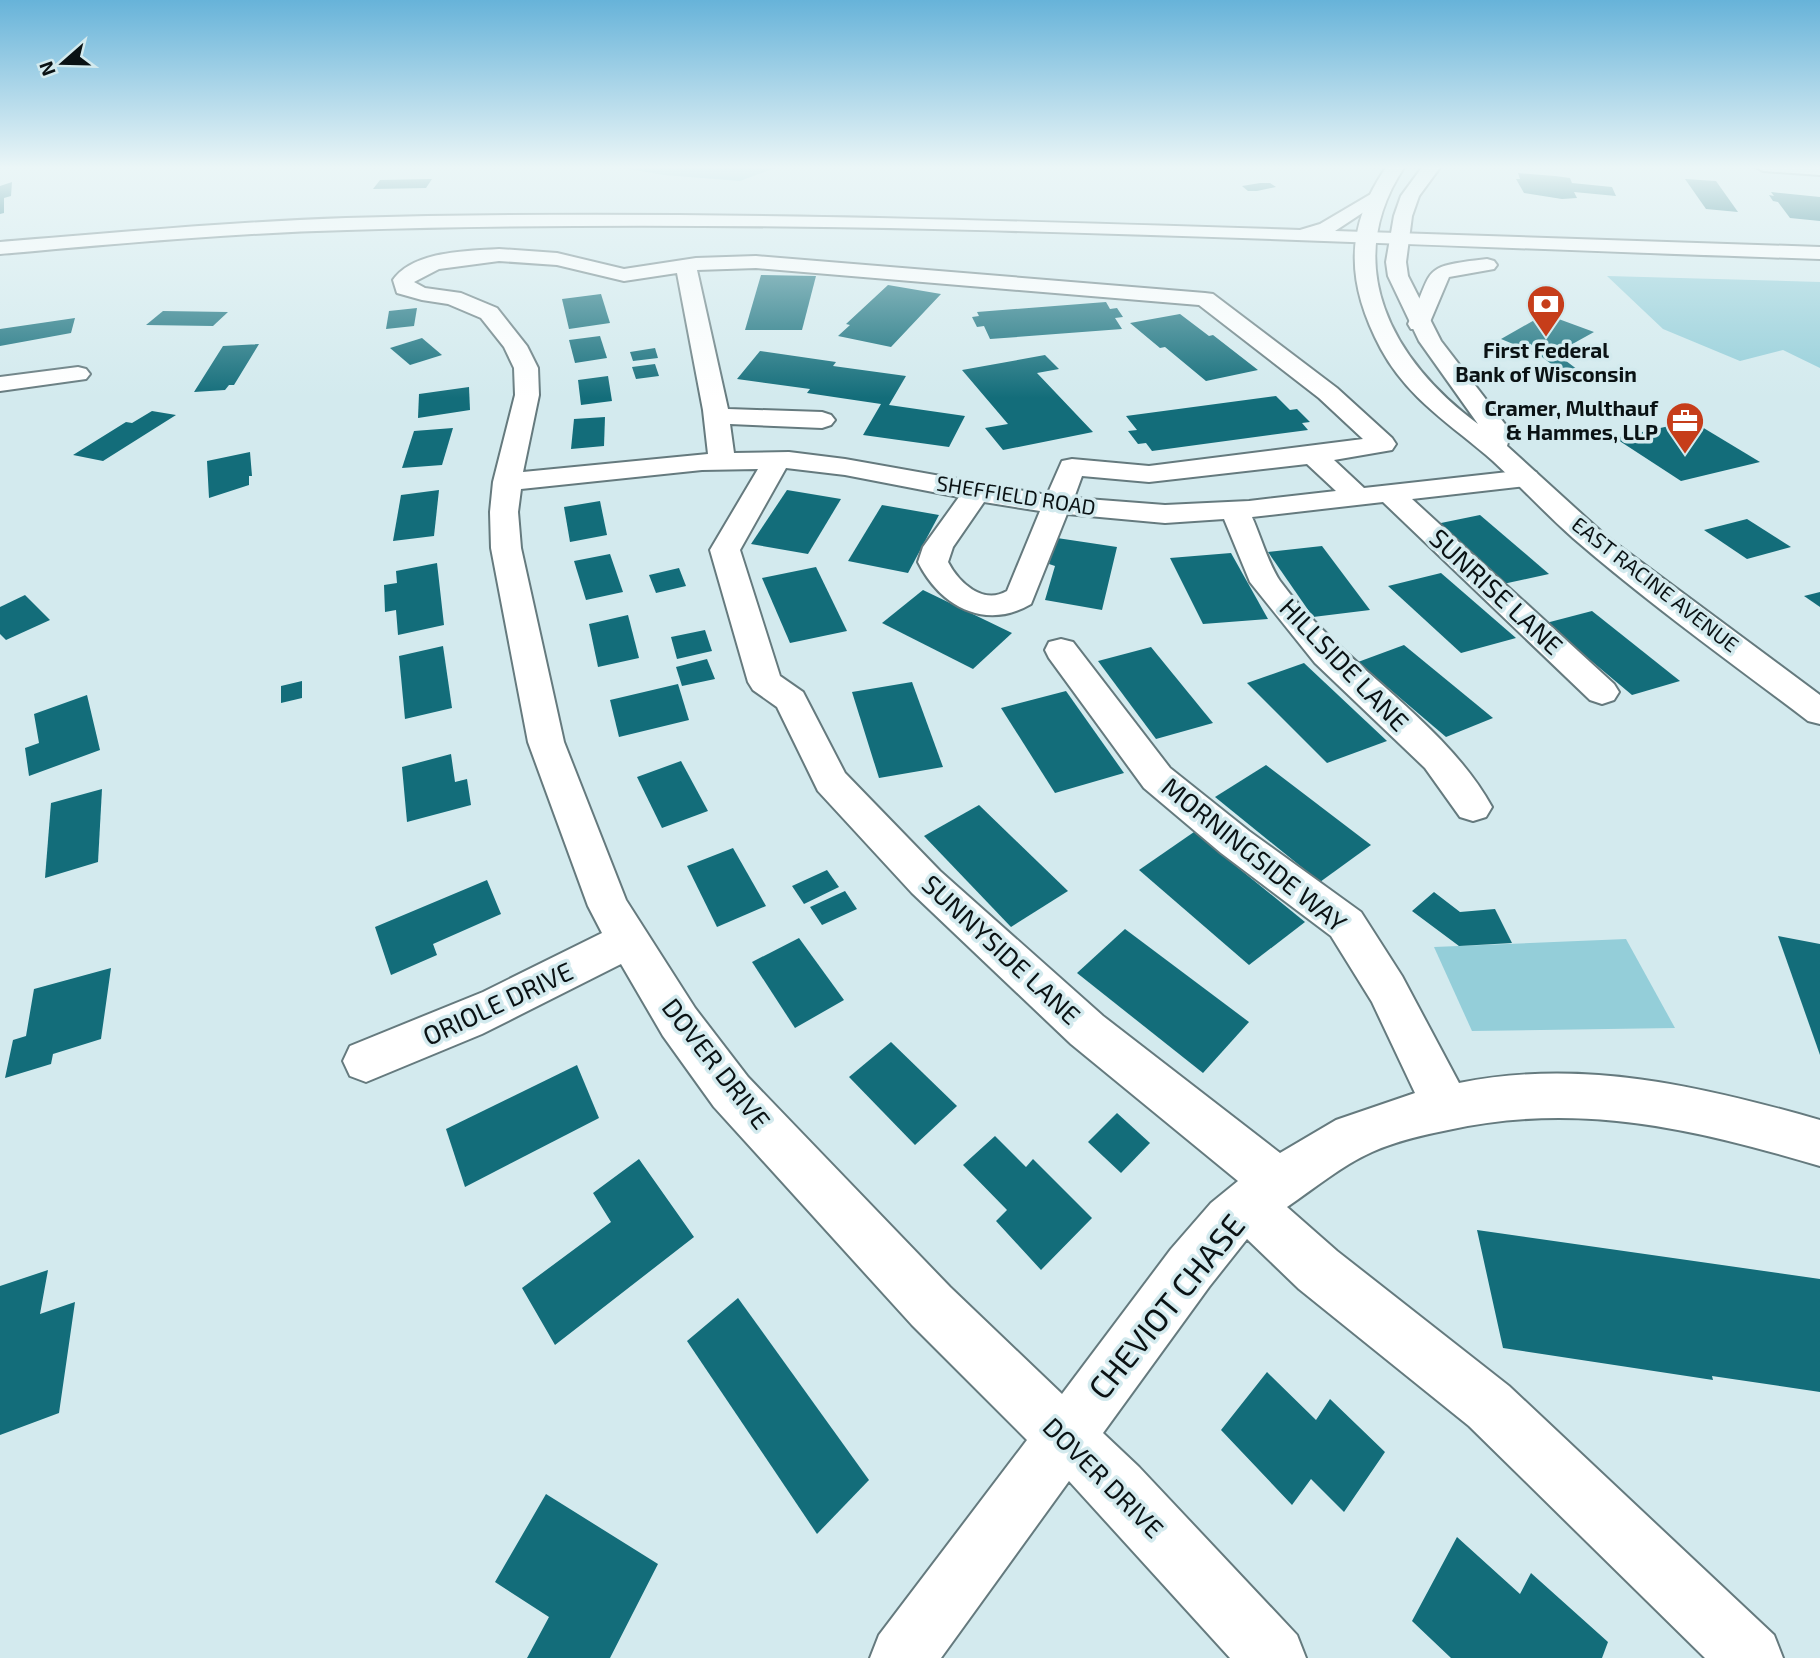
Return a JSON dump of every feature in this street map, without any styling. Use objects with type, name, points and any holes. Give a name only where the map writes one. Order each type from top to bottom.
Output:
[{"type":"street","points":[[0,248],[58,243]]},
{"type":"street","points":[[1329,243],[1380,254],[1560,244],[1820,253]]},
{"type":"street","name":"EAST RACINE AVENUE","points":[[1365,243],[1370,295],[1385,333],[1410,375],[1445,413],[1497,450],[1594,540],[1820,712]]},
{"type":"street","name":"EAST RACINE AVENUE","points":[[1398,243],[1398,276],[1419,324],[1460,385],[1498,432],[1497,450]]},
{"type":"street","points":[[1555,243],[1560,244]]},
{"type":"street","points":[[1397,251],[1585,258],[1736,250]]},
{"type":"street","points":[[558,259],[584,252],[610,253]]},
{"type":"street","points":[[636,254],[686,265]]},
{"type":"street","name":"DOVER DRIVE","points":[[558,259],[519,255],[464,258],[412,271],[403,281],[405,288],[422,294],[453,298],[489,313],[515,346],[526,368],[527,395],[507,482],[503,512],[506,548],[546,742],[608,906],[679,1022],[731,1092],[931,1306],[1118,1488],[1274,1658]]},
{"type":"street","points":[[558,259],[583,269],[621,275],[646,274],[686,265],[756,262],[1205,299],[1328,393],[1383,444],[1149,474],[1072,467],[1020,597],[1004,606],[981,606],[946,585],[933,562],[938,547],[977,492]]},
{"type":"street","points":[[686,265],[717,416],[722,461]]},
{"type":"street","points":[[1419,324],[1429,307],[1436,280],[1443,273],[1487,265]]},
{"type":"street","points":[[0,384],[78,374]]},
{"type":"street","points":[[717,416],[822,420]]},
{"type":"street","points":[[1313,455],[1357,496]]},
{"type":"street","name":"SHEFFIELD ROAD","points":[[507,482],[722,461],[777,460],[845,467],[1055,505],[1135,513],[1235,510],[1526,478]]},
{"type":"street","name":"SUNNYSIDE LANE","points":[[777,460],[724,550],[765,682],[791,700],[831,781],[926,882],[1263,1195],[1318,1270],[1489,1406],[1751,1658]]},
{"type":"street","name":"SUNRISE LANE","points":[[1389,493],[1602,692]]},
{"type":"street","name":"HILLSIDE LANE","points":[[1235,510],[1265,582],[1327,655],[1438,760],[1473,807]]},
{"type":"street","name":"MORNINGSIDE WAY","points":[[1061,650],[1157,778],[1235,842],[1346,924],[1387,989],[1447,1108]]},
{"type":"street","name":"ORIOLE DRIVE","points":[[366,1061],[411,1044],[552,980],[627,940]]},
{"type":"street","name":"CHEVIOT CHASE","points":[[902,1658],[1191,1268],[1236,1214],[1300,1168],[1362,1132],[1447,1108],[1525,1096],[1576,1095],[1635,1099],[1772,1129],[1820,1143]]},
{"type":"shaded area","points":[[1607,276],[1820,282],[1820,368],[1783,350],[1740,361],[1663,329]]},
{"type":"shaded area","points":[[1626,939],[1675,1028],[1472,1031],[1434,947]]},
{"type":"building","points":[[761,275],[816,276],[802,330],[745,330]]},
{"type":"building","points":[[888,285],[941,294],[891,347],[838,336],[850,325],[846,324]]},
{"type":"building","points":[[601,294],[610,323],[569,329],[562,299]]},
{"type":"building","points":[[1106,302],[1110,309],[1117,308],[1123,317],[1115,318],[1122,329],[990,339],[984,326],[977,327],[972,317],[979,316],[977,312]]},
{"type":"building","points":[[417,308],[414,326],[386,329],[389,311]]},
{"type":"building","points":[[163,311],[228,312],[213,326],[146,325]]},
{"type":"building","points":[[1180,314],[1209,336],[1213,335],[1258,370],[1206,381],[1165,347],[1160,348],[1130,323]]},
{"type":"building","points":[[1545,314],[1594,332],[1567,347],[1563,345],[1553,351],[1578,370],[1562,372],[1538,354],[1501,339]]},
{"type":"building","points":[[75,318],[71,333],[0,346],[0,329]]},
{"type":"building","points":[[600,336],[607,358],[575,363],[569,340]]},
{"type":"building","points":[[422,338],[442,355],[410,365],[390,348]]},
{"type":"building","points":[[259,344],[234,385],[229,385],[225,390],[194,392],[223,346]]},
{"type":"building","points":[[655,348],[658,358],[633,361],[630,352]]},
{"type":"building","points":[[760,351],[836,362],[833,366],[906,376],[889,405],[965,416],[949,447],[863,435],[881,404],[807,393],[810,389],[737,379]]},
{"type":"building","points":[[1045,355],[1059,369],[1037,373],[1093,432],[1003,450],[985,428],[1008,424],[962,370]]},
{"type":"building","points":[[655,364],[659,376],[636,379],[632,367]]},
{"type":"building","points":[[608,376],[612,401],[581,405],[578,380]]},
{"type":"building","points":[[469,387],[470,410],[418,418],[419,394]]},
{"type":"building","points":[[1276,396],[1290,410],[1297,409],[1310,422],[1302,423],[1308,430],[1152,451],[1146,443],[1138,444],[1128,431],[1137,430],[1126,416]]},
{"type":"building","points":[[152,411],[176,415],[103,461],[73,455],[126,422],[132,423]]},
{"type":"building","points":[[605,417],[604,446],[571,449],[574,419]]},
{"type":"building","points":[[1692,421],[1760,462],[1681,481],[1615,438]]},
{"type":"building","points":[[453,428],[442,465],[402,468],[414,431]]},
{"type":"building","points":[[250,452],[252,476],[249,476],[249,485],[209,498],[207,461]]},
{"type":"building","points":[[439,490],[434,536],[393,541],[401,495]]},
{"type":"building","points":[[787,490],[841,499],[808,554],[751,544]]},
{"type":"building","points":[[600,501],[607,535],[570,542],[564,507]]},
{"type":"building","points":[[882,505],[939,515],[908,573],[848,561]]},
{"type":"building","points":[[1480,515],[1549,574],[1503,584],[1436,524]]},
{"type":"building","points":[[1747,519],[1791,547],[1747,559],[1704,530]]},
{"type":"building","points":[[1057,538],[1117,547],[1102,610],[1045,600],[1055,566],[1049,564]]},
{"type":"building","points":[[1322,546],[1370,610],[1313,617],[1268,552]]},
{"type":"building","points":[[1231,553],[1268,619],[1203,624],[1170,558]]},
{"type":"building","points":[[610,554],[623,592],[586,600],[574,561]]},
{"type":"building","points":[[437,563],[444,625],[398,635],[396,610],[385,612],[384,585],[397,583],[396,571]]},
{"type":"building","points":[[816,567],[847,631],[790,643],[762,578]]},
{"type":"building","points":[[679,568],[686,586],[656,593],[649,575]]},
{"type":"building","points":[[1441,573],[1516,638],[1461,653],[1388,586]]},
{"type":"building","points":[[923,590],[1012,633],[973,669],[882,623]]},
{"type":"building","points":[[1820,592],[1820,607],[1804,596]]},
{"type":"building","points":[[25,595],[50,620],[6,640],[0,634],[0,607]]},
{"type":"building","points":[[1592,611],[1680,681],[1632,695],[1546,623]]},
{"type":"building","points":[[628,615],[639,658],[598,667],[589,624]]},
{"type":"building","points":[[705,630],[712,651],[677,659],[671,637]]},
{"type":"building","points":[[1404,645],[1493,718],[1446,737],[1358,662]]},
{"type":"building","points":[[443,646],[452,708],[405,719],[399,656]]},
{"type":"building","points":[[1151,647],[1213,723],[1156,739],[1098,661]]},
{"type":"building","points":[[707,659],[715,679],[682,686],[676,667]]},
{"type":"building","points":[[1304,663],[1387,741],[1327,763],[1247,683]]},
{"type":"building","points":[[302,681],[302,698],[281,703],[281,686]]},
{"type":"building","points":[[912,682],[943,767],[879,778],[852,692]]},
{"type":"building","points":[[678,684],[689,720],[619,737],[610,700]]},
{"type":"building","points":[[1066,691],[1124,773],[1055,793],[1001,708]]},
{"type":"building","points":[[87,695],[100,750],[29,776],[25,748],[39,743],[34,714]]},
{"type":"building","points":[[451,754],[455,782],[467,779],[471,805],[407,822],[402,767]]},
{"type":"building","points":[[681,761],[708,811],[662,828],[637,777]]},
{"type":"building","points":[[1266,765],[1371,845],[1320,882],[1215,797]]},
{"type":"building","points":[[102,789],[98,862],[45,878],[51,803]]},
{"type":"building","points":[[979,805],[1068,891],[1011,927],[924,836]]},
{"type":"building","points":[[1194,832],[1305,922],[1249,965],[1139,870]]},
{"type":"building","points":[[733,848],[766,906],[717,927],[687,866]]},
{"type":"building","points":[[827,870],[839,887],[804,904],[792,886]]},
{"type":"building","points":[[487,880],[501,914],[433,944],[437,955],[391,975],[375,927]]},
{"type":"building","points":[[845,891],[857,909],[822,925],[810,907]]},
{"type":"building","points":[[1434,892],[1460,912],[1495,909],[1512,943],[1459,946],[1412,911]]},
{"type":"building","points":[[1125,929],[1249,1022],[1203,1073],[1077,973]]},
{"type":"building","points":[[1778,936],[1820,944],[1820,1055]]},
{"type":"building","points":[[799,938],[844,1000],[795,1028],[752,962]]},
{"type":"building","points":[[111,968],[101,1039],[53,1054],[51,1064],[5,1078],[13,1040],[26,1036],[34,989]]},
{"type":"building","points":[[891,1042],[957,1106],[915,1145],[849,1077]]},
{"type":"building","points":[[577,1065],[599,1118],[465,1187],[446,1129]]},
{"type":"building","points":[[1117,1113],[1150,1143],[1121,1173],[1088,1142]]},
{"type":"building","points":[[995,1136],[1026,1167],[1033,1159],[1092,1218],[1041,1270],[996,1221],[1007,1210],[963,1165]]},
{"type":"building","points":[[639,1159],[694,1237],[555,1345],[522,1288],[611,1222],[593,1193]]},
{"type":"building","points":[[1477,1230],[1820,1279],[1820,1392],[1712,1376],[1713,1380],[1503,1348]]},
{"type":"building","points":[[48,1270],[40,1314],[75,1302],[59,1413],[0,1435],[0,1286]]},
{"type":"building","points":[[738,1298],[869,1480],[817,1534],[687,1341]]},
{"type":"building","points":[[1267,1372],[1316,1420],[1330,1399],[1385,1452],[1344,1512],[1311,1479],[1292,1505],[1221,1430]]},
{"type":"building","points":[[546,1494],[658,1564],[610,1658],[527,1658],[549,1617],[495,1582]]},
{"type":"building","points":[[1457,1537],[1520,1594],[1531,1573],[1608,1642],[1602,1658],[1451,1658],[1412,1621]]},
{"type":"place","name":"First Federal Bank of Wisconsin","points":[[1546,338]]},
{"type":"place","name":"Cramer, Multhauf & Hammes, LLP","points":[[1685,455]]}]
